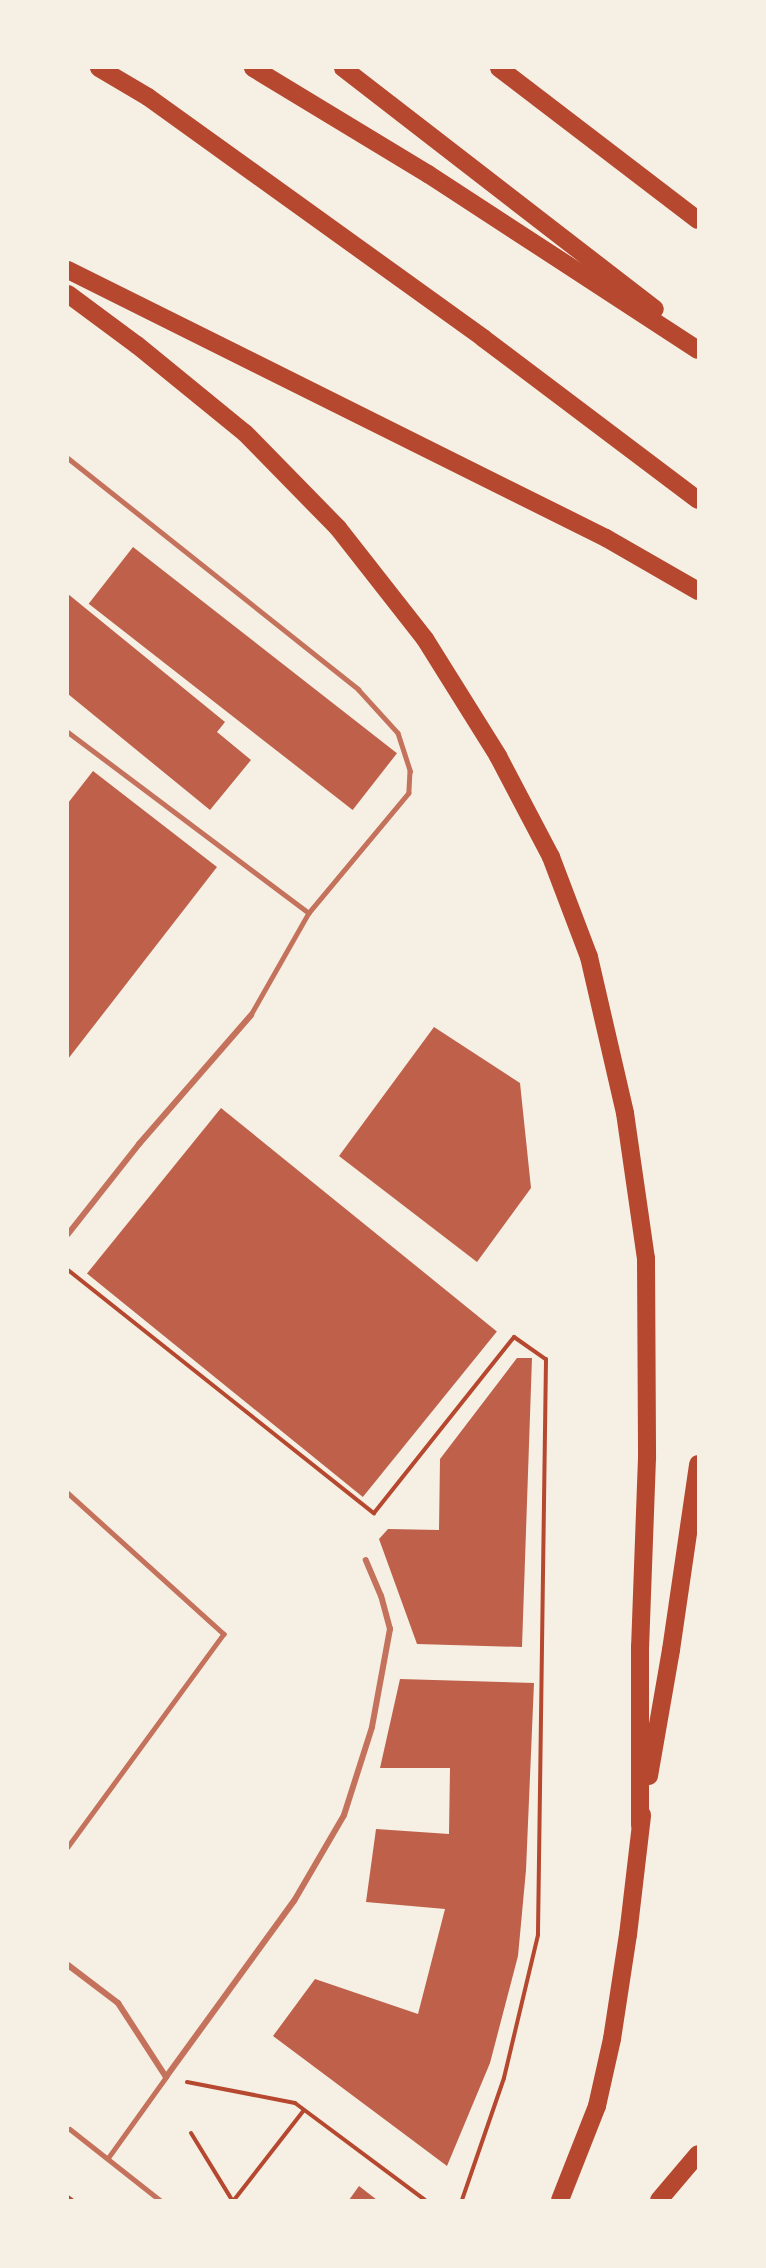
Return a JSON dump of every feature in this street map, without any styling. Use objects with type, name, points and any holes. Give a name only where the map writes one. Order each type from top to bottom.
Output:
[{"type":"highway","points":[[99,68],[148,97],[473,331],[699,500]]},
{"type":"highway","points":[[254,68],[428,174],[699,350]]},
{"type":"highway","points":[[343,68],[699,343]]},
{"type":"highway","points":[[499,68],[699,220]]},
{"type":"highway","points":[[68,270],[606,537],[694,589]]},
{"type":"highway","points":[[68,294],[137,345],[245,433],[338,528],[425,639],[504,766],[551,858],[589,957],[625,1113],[646,1258],[647,1458],[640,1647],[640,1825]]},
{"type":"highway","points":[[560,2200],[597,2106],[609,2050],[628,1935],[640,1825],[671,1650],[699,1464]]},
{"type":"highway","points":[[659,2200],[699,2154]]},
{"type":"street","points":[[68,1234],[139,1144],[251,1015]]},
{"type":"street","points":[[68,1965],[118,2002],[166,2077],[294,1901],[344,1815],[372,1727],[390,1629],[381,1596],[366,1560]]},
{"type":"lane","points":[[68,458],[358,689],[398,732],[410,771],[409,793],[309,914],[251,1015]]},
{"type":"lane","points":[[68,732],[309,914]]},
{"type":"lane","points":[[68,1493],[224,1634],[68,1847]]},
{"type":"lane","points":[[108,2158],[166,2077]]},
{"type":"lane","points":[[70,2129],[160,2200]]},
{"type":"path","points":[[68,1270],[374,1514],[514,1337],[546,1359],[538,1935],[504,2078],[462,2200]]},
{"type":"path","points":[[166,2077],[295,2103],[425,2200]]},
{"type":"path","points":[[191,2133],[233,2200],[304,2110]]},
{"type":"path","points":[[68,2197],[72,2200]]},
{"type":"building","points":[[133,547],[397,753],[353,810],[89,604]]},
{"type":"building","points":[[68,594],[225,722],[217,732],[251,760],[210,810],[68,694]]},
{"type":"building","points":[[93,771],[217,867],[68,1059],[68,803]]},
{"type":"building","points":[[434,1027],[520,1083],[531,1188],[477,1262],[339,1156]]},
{"type":"building","points":[[221,1108],[497,1331],[363,1497],[87,1274]]},
{"type":"building","points":[[517,1358],[532,1358],[522,1647],[417,1644],[379,1539],[388,1529],[439,1530],[440,1459]]},
{"type":"building","points":[[400,1679],[534,1683],[526,1870],[518,1956],[490,2063],[447,2166],[273,2036],[315,1979],[418,2014],[445,1909],[366,1902],[376,1829],[449,1834],[450,1768],[380,1768]]},
{"type":"building","points":[[359,2186],[377,2200],[349,2200]]}]
